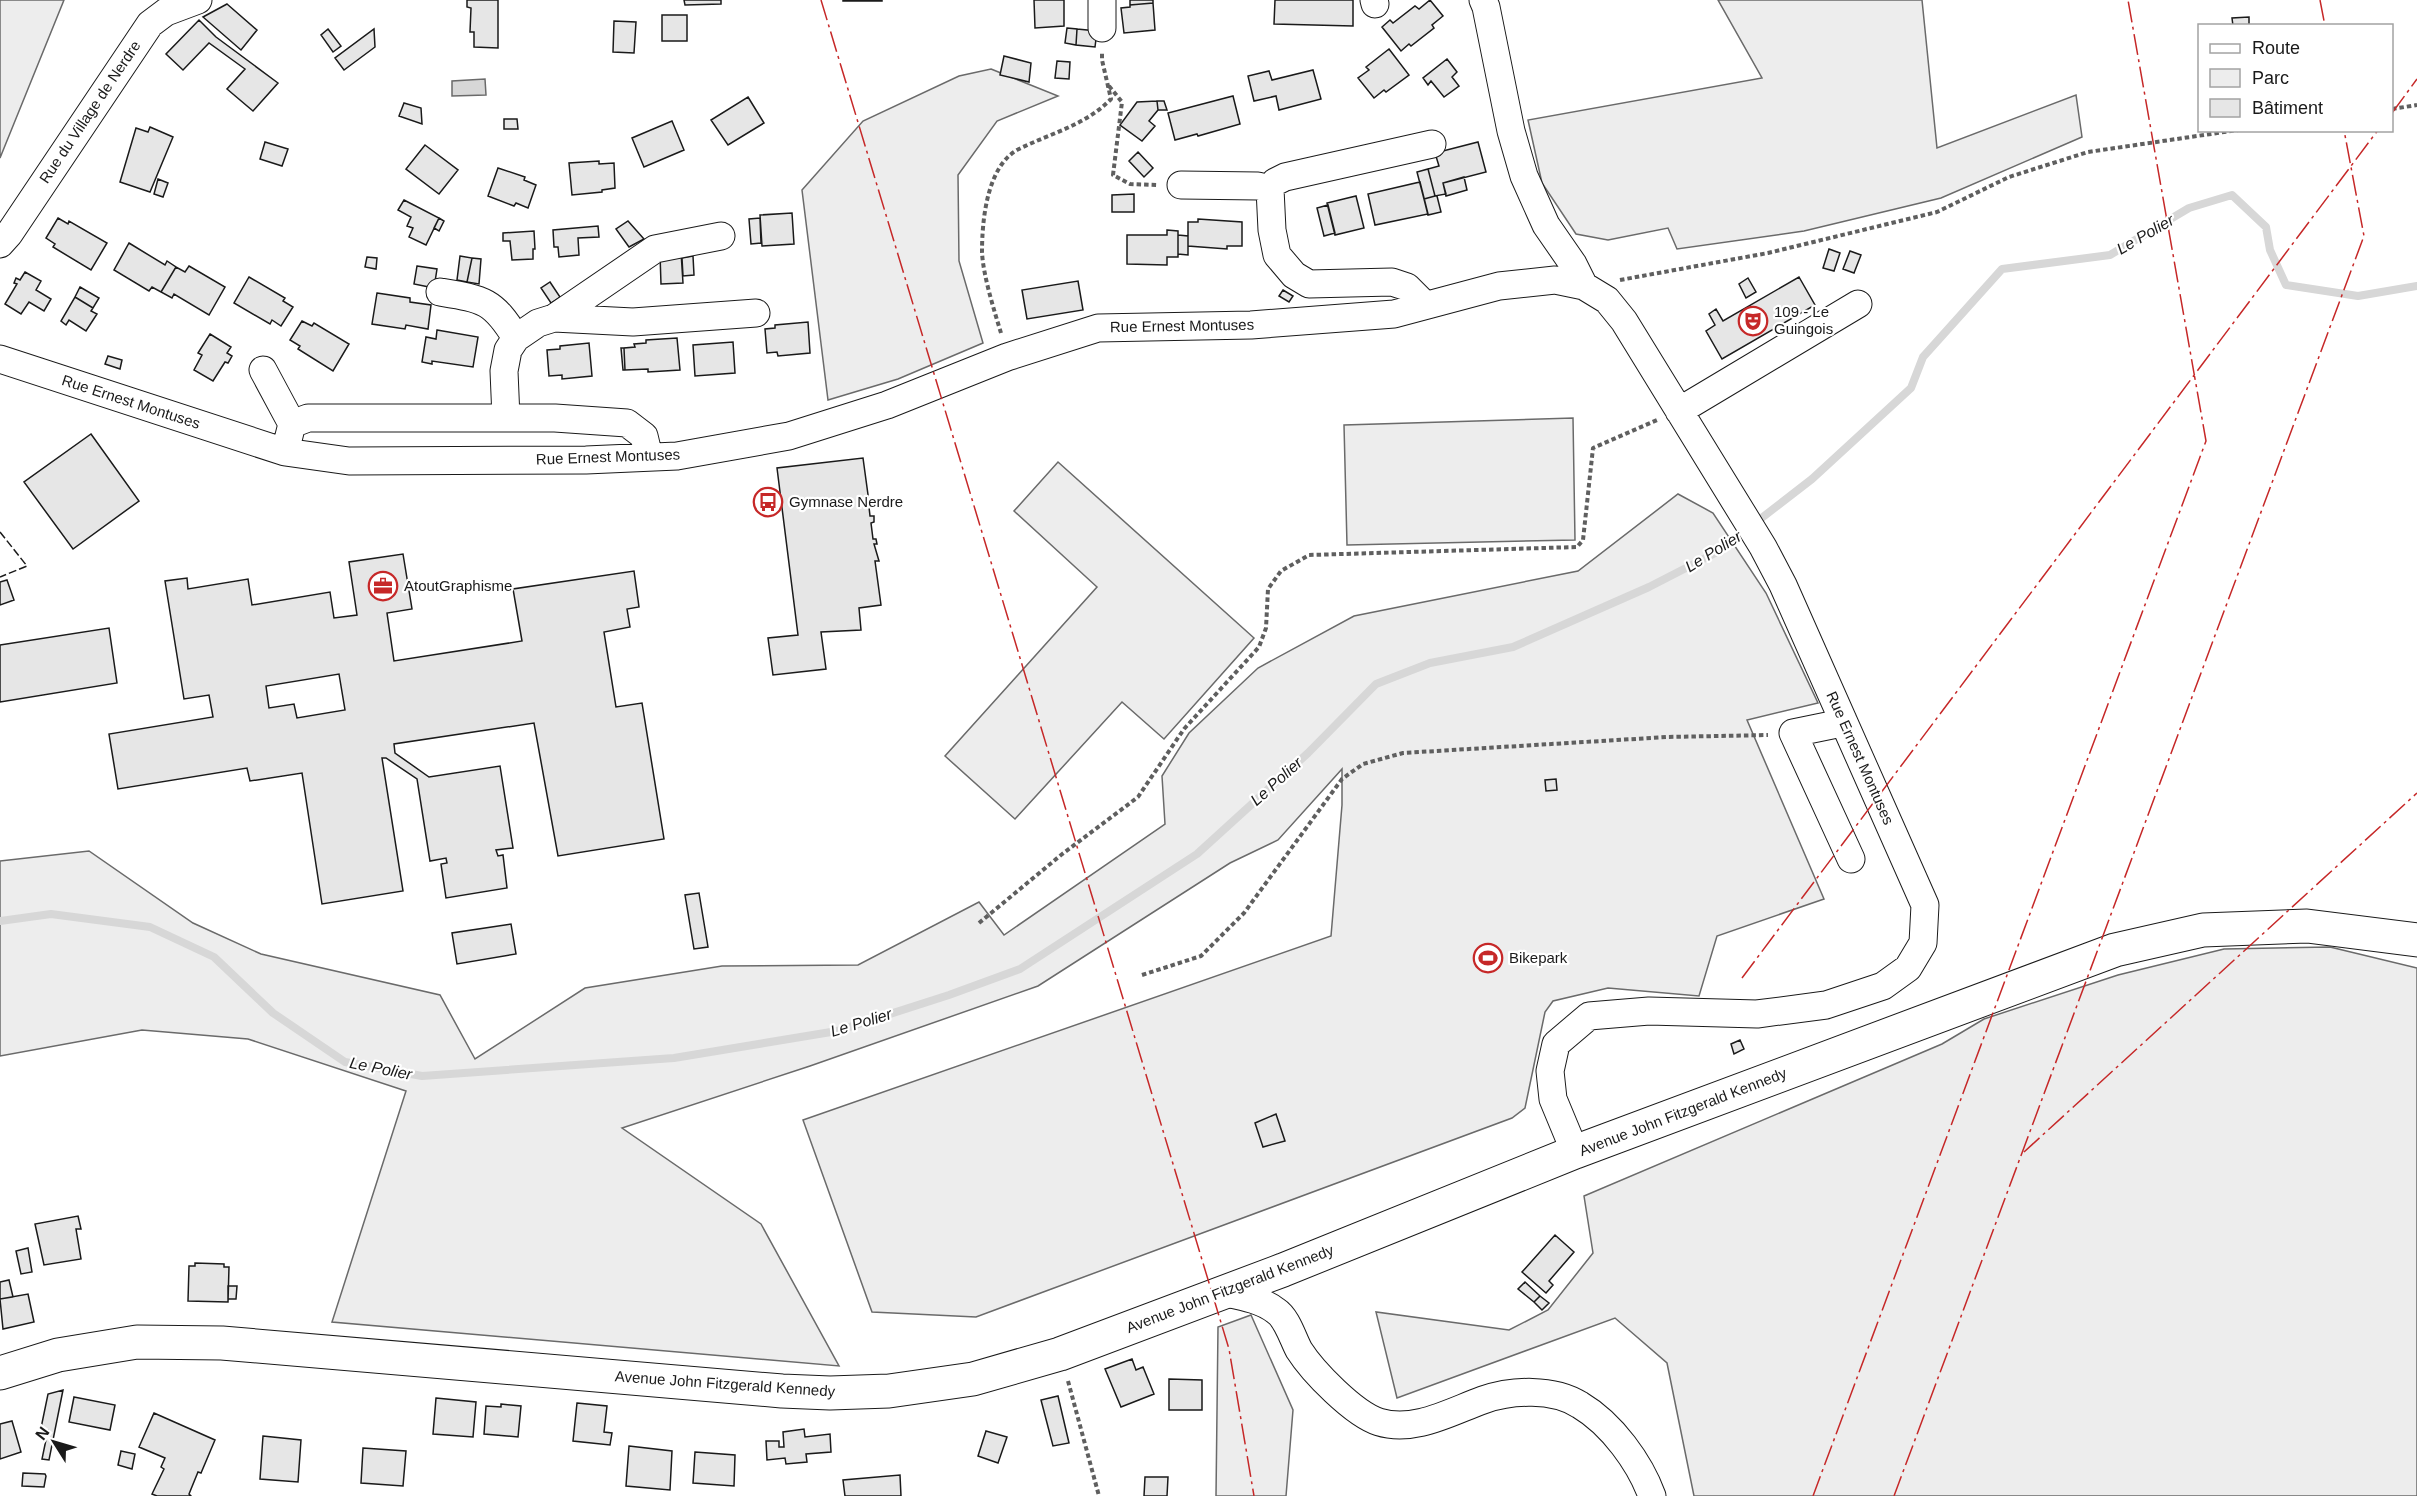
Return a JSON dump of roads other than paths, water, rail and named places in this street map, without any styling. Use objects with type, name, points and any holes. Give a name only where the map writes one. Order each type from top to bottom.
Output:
[{"type":"main road","name":"Avenue John Fitzgerald Kennedy","points":[[0,1373],[58,1355],[137,1342],[222,1343],[783,1391],[830,1393],[889,1391],[973,1379],[1060,1354],[1283,1270],[1575,1152],[2115,950],[2203,930],[2307,926],[2417,940]]},
{"type":"street","name":"Rue du Village de Nerdre","points":[[0,244],[9,234],[150,24],[166,12],[198,0]]},
{"type":"street","points":[[1102,0],[1102,28]]},
{"type":"street","points":[[1483,0],[1511,131],[1524,176],[1546,225],[1573,264],[1584,286]]},
{"type":"street","points":[[1425,305],[1407,286],[1392,282],[1309,284],[1294,275],[1277,255],[1272,230],[1270,189],[1275,182],[1285,177],[1432,144]]},
{"type":"street","points":[[1181,185],[1258,186],[1270,189]]},
{"type":"street","points":[[507,418],[504,371],[508,350],[516,338],[538,323],[554,318],[655,249],[721,236]]},
{"type":"street","name":"Rue Ernest Montuses","points":[[0,359],[285,452],[349,461],[586,460],[676,456],[789,436],[887,405],[1007,357],[1098,328],[1251,325],[1394,314],[1498,286],[1555,280],[1584,286],[1607,300],[1624,321],[1763,547],[1783,585],[1925,905],[1923,943],[1908,968],[1883,986],[1826,1005],[1757,1014],[1649,1011],[1589,1016],[1556,1044],[1550,1071],[1553,1099],[1575,1152]]},
{"type":"street","points":[[440,292],[478,299],[502,315],[516,338]]},
{"type":"street","points":[[1679,411],[1858,304]]},
{"type":"street","points":[[554,318],[633,322],[756,313]]},
{"type":"street","points":[[263,370],[292,424],[285,452]]},
{"type":"street","points":[[292,424],[308,418],[555,418],[627,423],[644,436],[649,457]]},
{"type":"street","points":[[1843,720],[1832,725],[1793,733],[1851,859]]},
{"type":"street","points":[[1221,1292],[1252,1299],[1278,1312],[1301,1353],[1337,1394],[1345,1402],[1377,1422],[1401,1427],[1426,1421],[1486,1399],[1517,1392],[1551,1395],[1580,1404],[1613,1433],[1644,1474],[1652,1496]]},
{"type":"waterway","name":"Le Polier","points":[[0,921],[51,914],[150,927],[214,957],[273,1013],[345,1062],[422,1076],[674,1058],[837,1031],[949,995],[1020,969],[1197,854],[1308,753],[1376,684],[1430,663],[1513,647],[1649,587],[1719,551],[1812,479],[1911,388],[1923,357],[2002,269],[2110,255],[2189,208],[2232,195],[2266,227],[2270,250],[2286,285],[2358,296],[2417,286]]},
{"type":"place","name":"109 - Le Guingois","points":[[1753,321]]},
{"type":"place","name":"Gymnase Nerdre","points":[[768,502]]},
{"type":"place","name":"AtoutGraphisme","points":[[383,586]]},
{"type":"place","name":"Bikepark","points":[[1488,958]]}]
